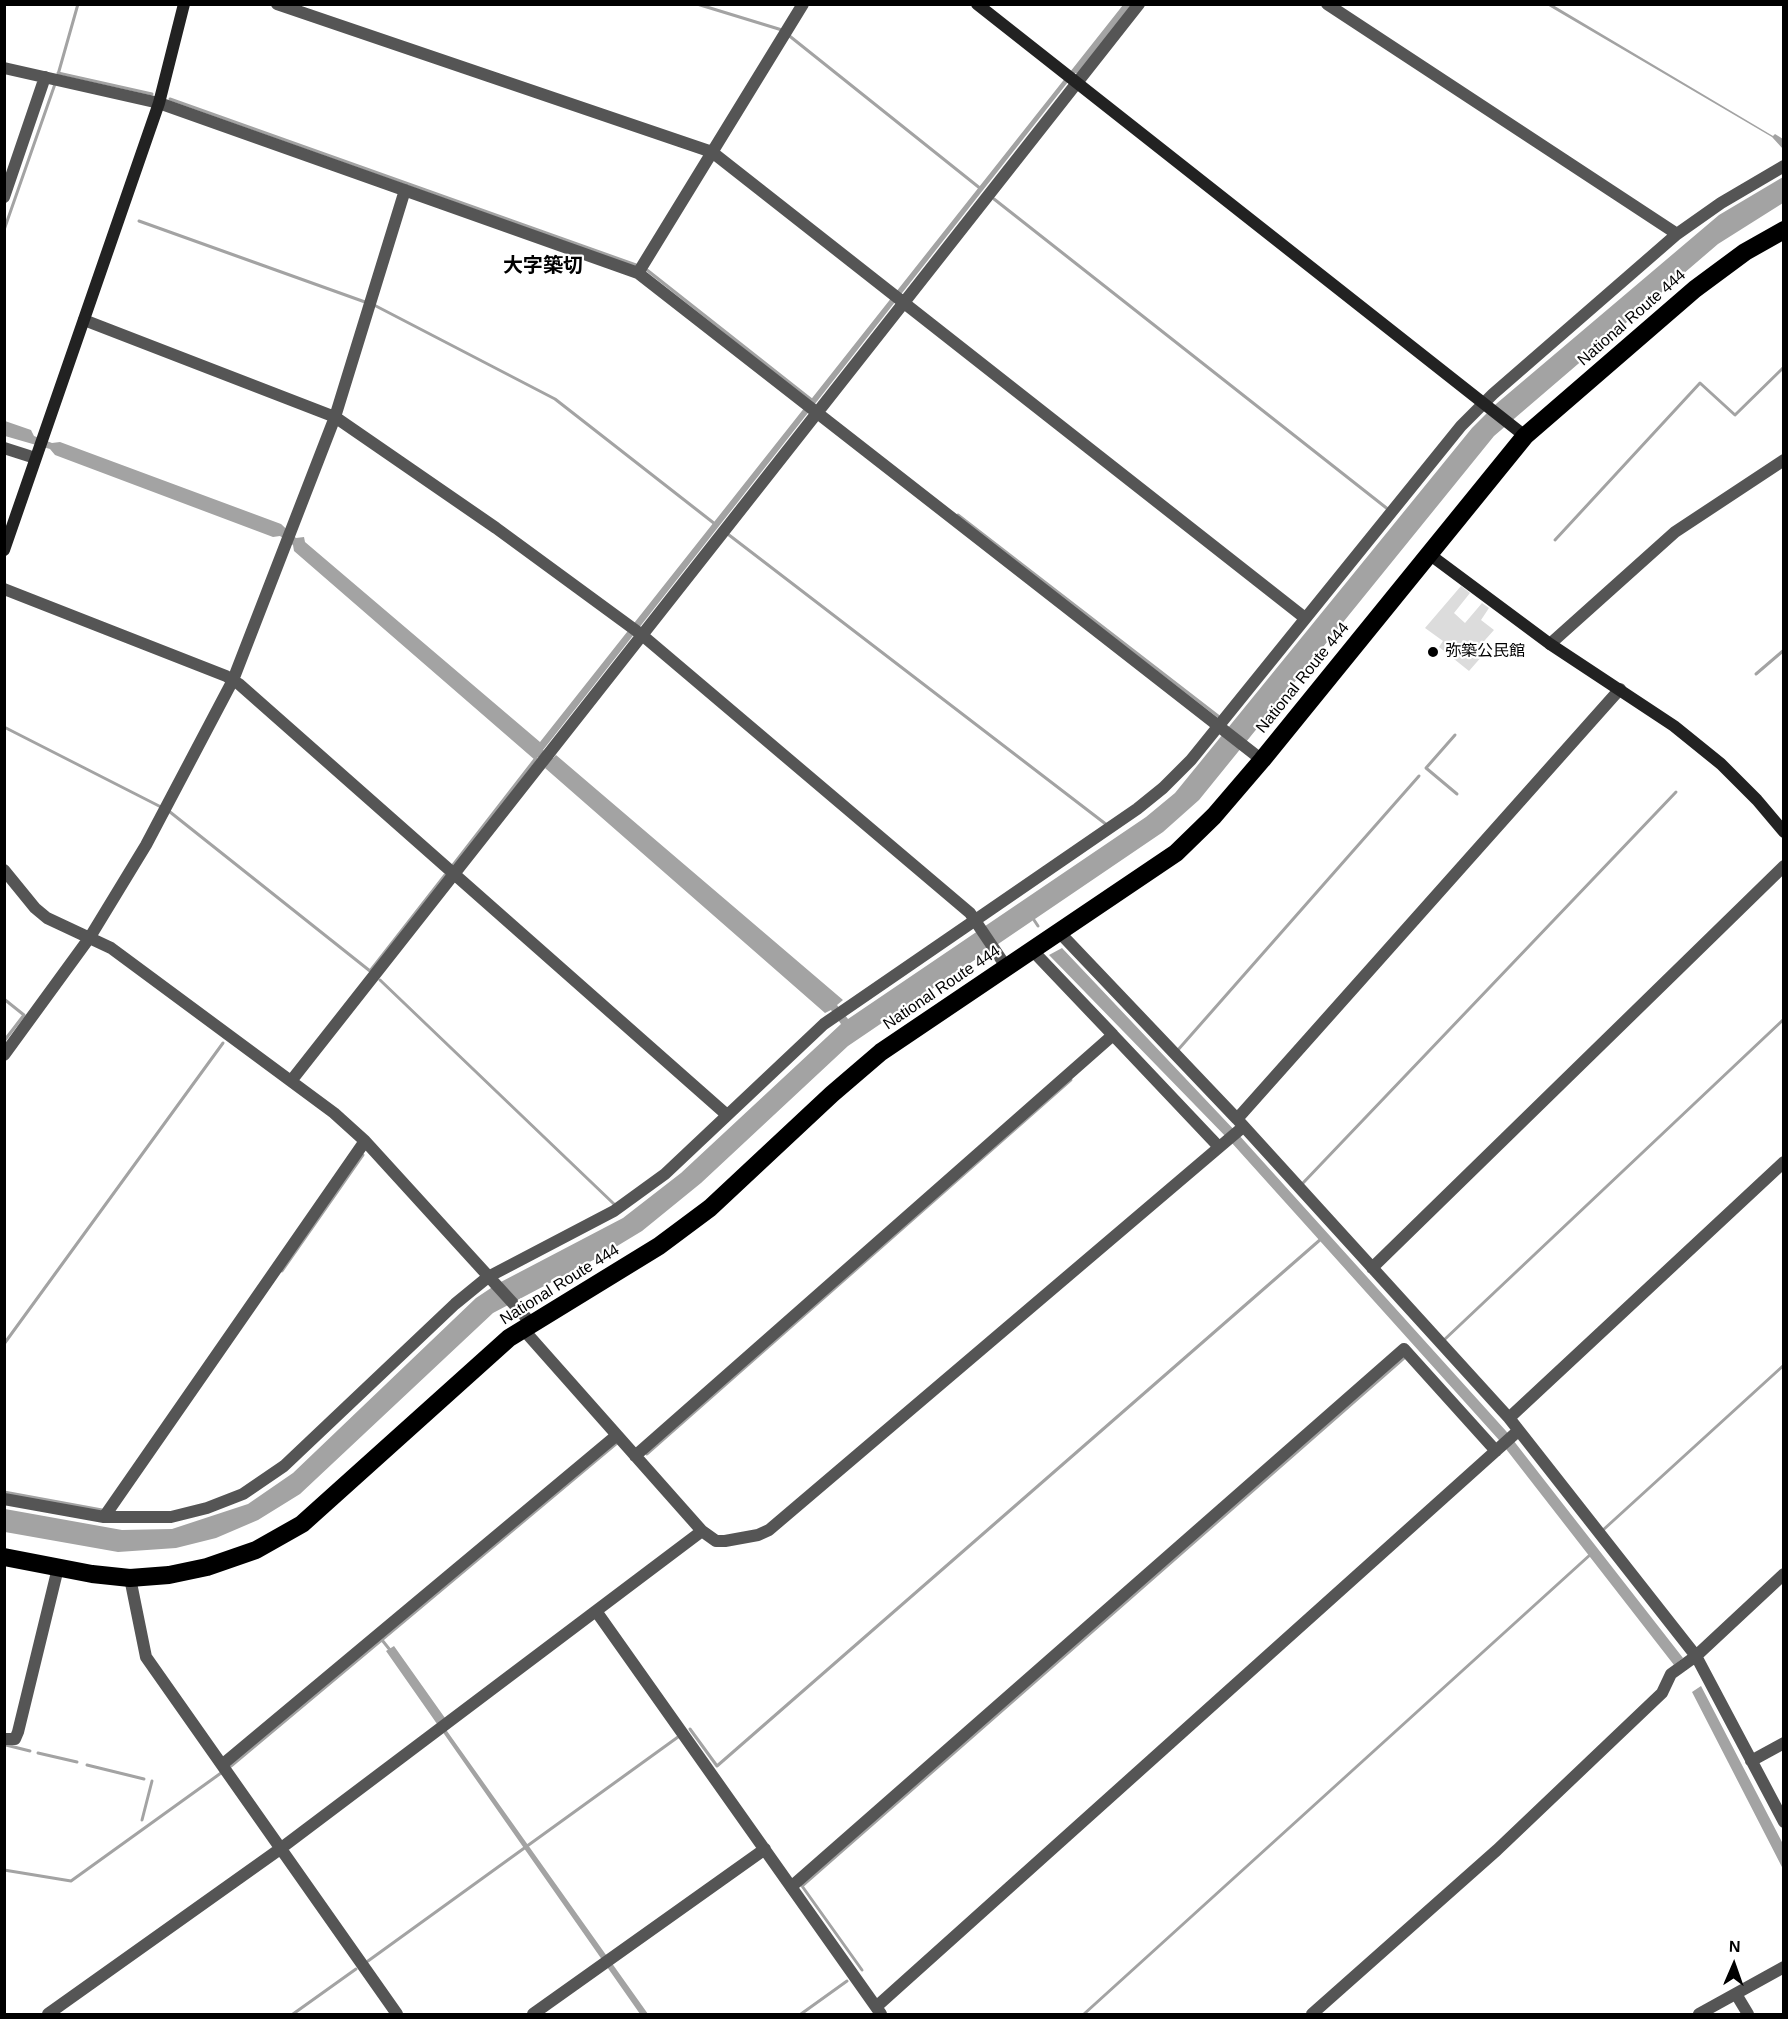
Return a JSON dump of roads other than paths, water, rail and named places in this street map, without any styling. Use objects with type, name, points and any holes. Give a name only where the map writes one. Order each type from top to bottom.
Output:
[{"type":"highway","name":"National Route 444","points":[[4,1557],[58,1568],[130,1578],[168,1575],[207,1567],[255,1550],[302,1524],[527,1326],[659,1246],[710,1208],[881,1052],[1002,961],[1036,950],[1176,853],[1214,816],[1254,754],[1429,554],[1519,431],[1695,289],[1745,252],[1784,230]]},
{"type":"street","points":[[4,550],[34,454],[45,434],[159,103],[184,4]]},
{"type":"street","points":[[277,4],[712,152],[1305,618]]},
{"type":"street","points":[[638,273],[803,4]]},
{"type":"street","points":[[977,4],[1519,431]]},
{"type":"street","points":[[291,1081],[545,757],[637,631],[1072,80],[1139,4]]},
{"type":"street","points":[[1327,4],[1677,234]]},
{"type":"street","points":[[4,68],[159,103],[638,273],[1254,754]]},
{"type":"street","points":[[4,197],[8,173],[52,79]]},
{"type":"street","points":[[4,1499],[104,1517],[171,1517],[207,1508],[243,1494],[284,1467],[455,1304],[489,1278],[614,1211],[665,1174],[839,1013],[977,922],[1155,795],[1221,727],[1305,618],[1461,426],[1677,234],[1721,203],[1784,166]]},
{"type":"street","points":[[4,1055],[90,937],[146,845],[233,680],[335,417],[405,190]]},
{"type":"street","points":[[84,320],[335,417],[637,631],[977,922],[1002,961]]},
{"type":"street","points":[[4,447],[34,454]]},
{"type":"street","points":[[1550,644],[1675,532],[1784,460]]},
{"type":"street","points":[[1429,554],[1550,644],[1674,726],[1721,764],[1757,800],[1784,832]]},
{"type":"street","points":[[4,589],[233,680],[727,1115]]},
{"type":"street","points":[[4,870],[35,908],[47,918],[111,948],[334,1113],[365,1141],[518,1309],[527,1326],[617,1435],[702,1531],[716,1541],[724,1542],[769,1530],[1223,1144],[1620,689]]},
{"type":"street","points":[[1372,1268],[1784,866]]},
{"type":"street","points":[[1059,934],[1240,1125],[1509,1418],[1516,1433],[1696,1656],[1784,1822]]},
{"type":"street","points":[[1036,950],[1113,1035],[1223,1144]]},
{"type":"street","points":[[635,1456],[1113,1035]]},
{"type":"street","points":[[104,1517],[365,1141]]},
{"type":"street","points":[[1509,1418],[1784,1162]]},
{"type":"street","points":[[791,1887],[1404,1348],[1498,1449]]},
{"type":"street","points":[[596,1611],[879,2011],[1516,1433]]},
{"type":"street","points":[[223,1764],[617,1435]]},
{"type":"street","points":[[48,2014],[280,1849],[702,1531]]},
{"type":"street","points":[[4,1739],[15,1739],[18,1732],[58,1568]]},
{"type":"street","points":[[1312,2014],[1497,1850],[1662,1693],[1671,1674],[1696,1656],[1784,1574]]},
{"type":"street","points":[[130,1578],[146,1657],[397,2014]]},
{"type":"street","points":[[1752,1761],[1784,1743]]},
{"type":"street","points":[[533,2014],[765,1849]]},
{"type":"street","points":[[1699,2014],[1784,1967]]},
{"type":"street","points":[[1736,1994],[1748,2014]]},
{"type":"waterway","points":[[57,78],[78,4]]},
{"type":"waterway","points":[[697,4],[782,30]]},
{"type":"waterway","points":[[787,34],[981,189]]},
{"type":"waterway","points":[[58,73],[152,94]]},
{"type":"waterway","points":[[4,230],[55,84]]},
{"type":"waterway","points":[[170,99],[636,265]]},
{"type":"waterway","points":[[994,199],[1389,510]]},
{"type":"waterway","points":[[139,221],[365,302]]},
{"type":"waterway","points":[[647,270],[813,401]]},
{"type":"waterway","points":[[374,305],[555,399],[715,524]]},
{"type":"waterway","points":[[1555,540],[1700,383],[1735,415],[1784,367]]},
{"type":"waterway","points":[[958,515],[1218,716]]},
{"type":"waterway","points":[[729,535],[1107,825]]},
{"type":"waterway","points":[[1756,674],[1784,650]]},
{"type":"waterway","points":[[4,727],[161,807]]},
{"type":"waterway","points":[[1455,735],[1426,768],[1457,794]]},
{"type":"waterway","points":[[453,865],[536,758]]},
{"type":"waterway","points":[[1177,1051],[1419,776]]},
{"type":"waterway","points":[[1303,1183],[1676,792]]},
{"type":"waterway","points":[[170,812],[370,971],[445,875]]},
{"type":"waterway","points":[[1034,920],[1038,926]]},
{"type":"waterway","points":[[380,980],[614,1204]]},
{"type":"waterway","points":[[4,999],[24,1015],[4,1041]]},
{"type":"waterway","points":[[1444,1340],[1784,1019]]},
{"type":"waterway","points":[[4,1344],[223,1043]]},
{"type":"waterway","points":[[647,1454],[1071,1080]]},
{"type":"waterway","points":[[282,1271],[363,1155]]},
{"type":"waterway","points":[[690,1729],[717,1766],[1321,1239]]},
{"type":"waterway","points":[[862,1970],[802,1886],[1404,1358]]},
{"type":"waterway","points":[[1603,1530],[1784,1365]]},
{"type":"waterway","points":[[231,1766],[617,1443]]},
{"type":"waterway","points":[[4,1492],[102,1510]]},
{"type":"waterway","points":[[1084,2014],[1591,1554]]},
{"type":"waterway","points":[[382,1640],[390,1650]]},
{"type":"waterway","points":[[368,1961],[678,1737]]},
{"type":"waterway","points":[[6,1745],[30,1751]]},
{"type":"waterway","points":[[38,1753],[77,1762]]},
{"type":"waterway","points":[[87,1765],[144,1779]]},
{"type":"waterway","points":[[4,1870],[71,1881],[221,1773]]},
{"type":"waterway","points":[[142,1820],[152,1781]]},
{"type":"waterway","points":[[293,2014],[356,1969]]},
{"type":"waterway","points":[[801,2014],[847,1981]]},
{"type":"place","name":"弥築公民館","points":[[1433,652]]},
{"type":"district","name":"大字築切","points":[[543,266]]}]
